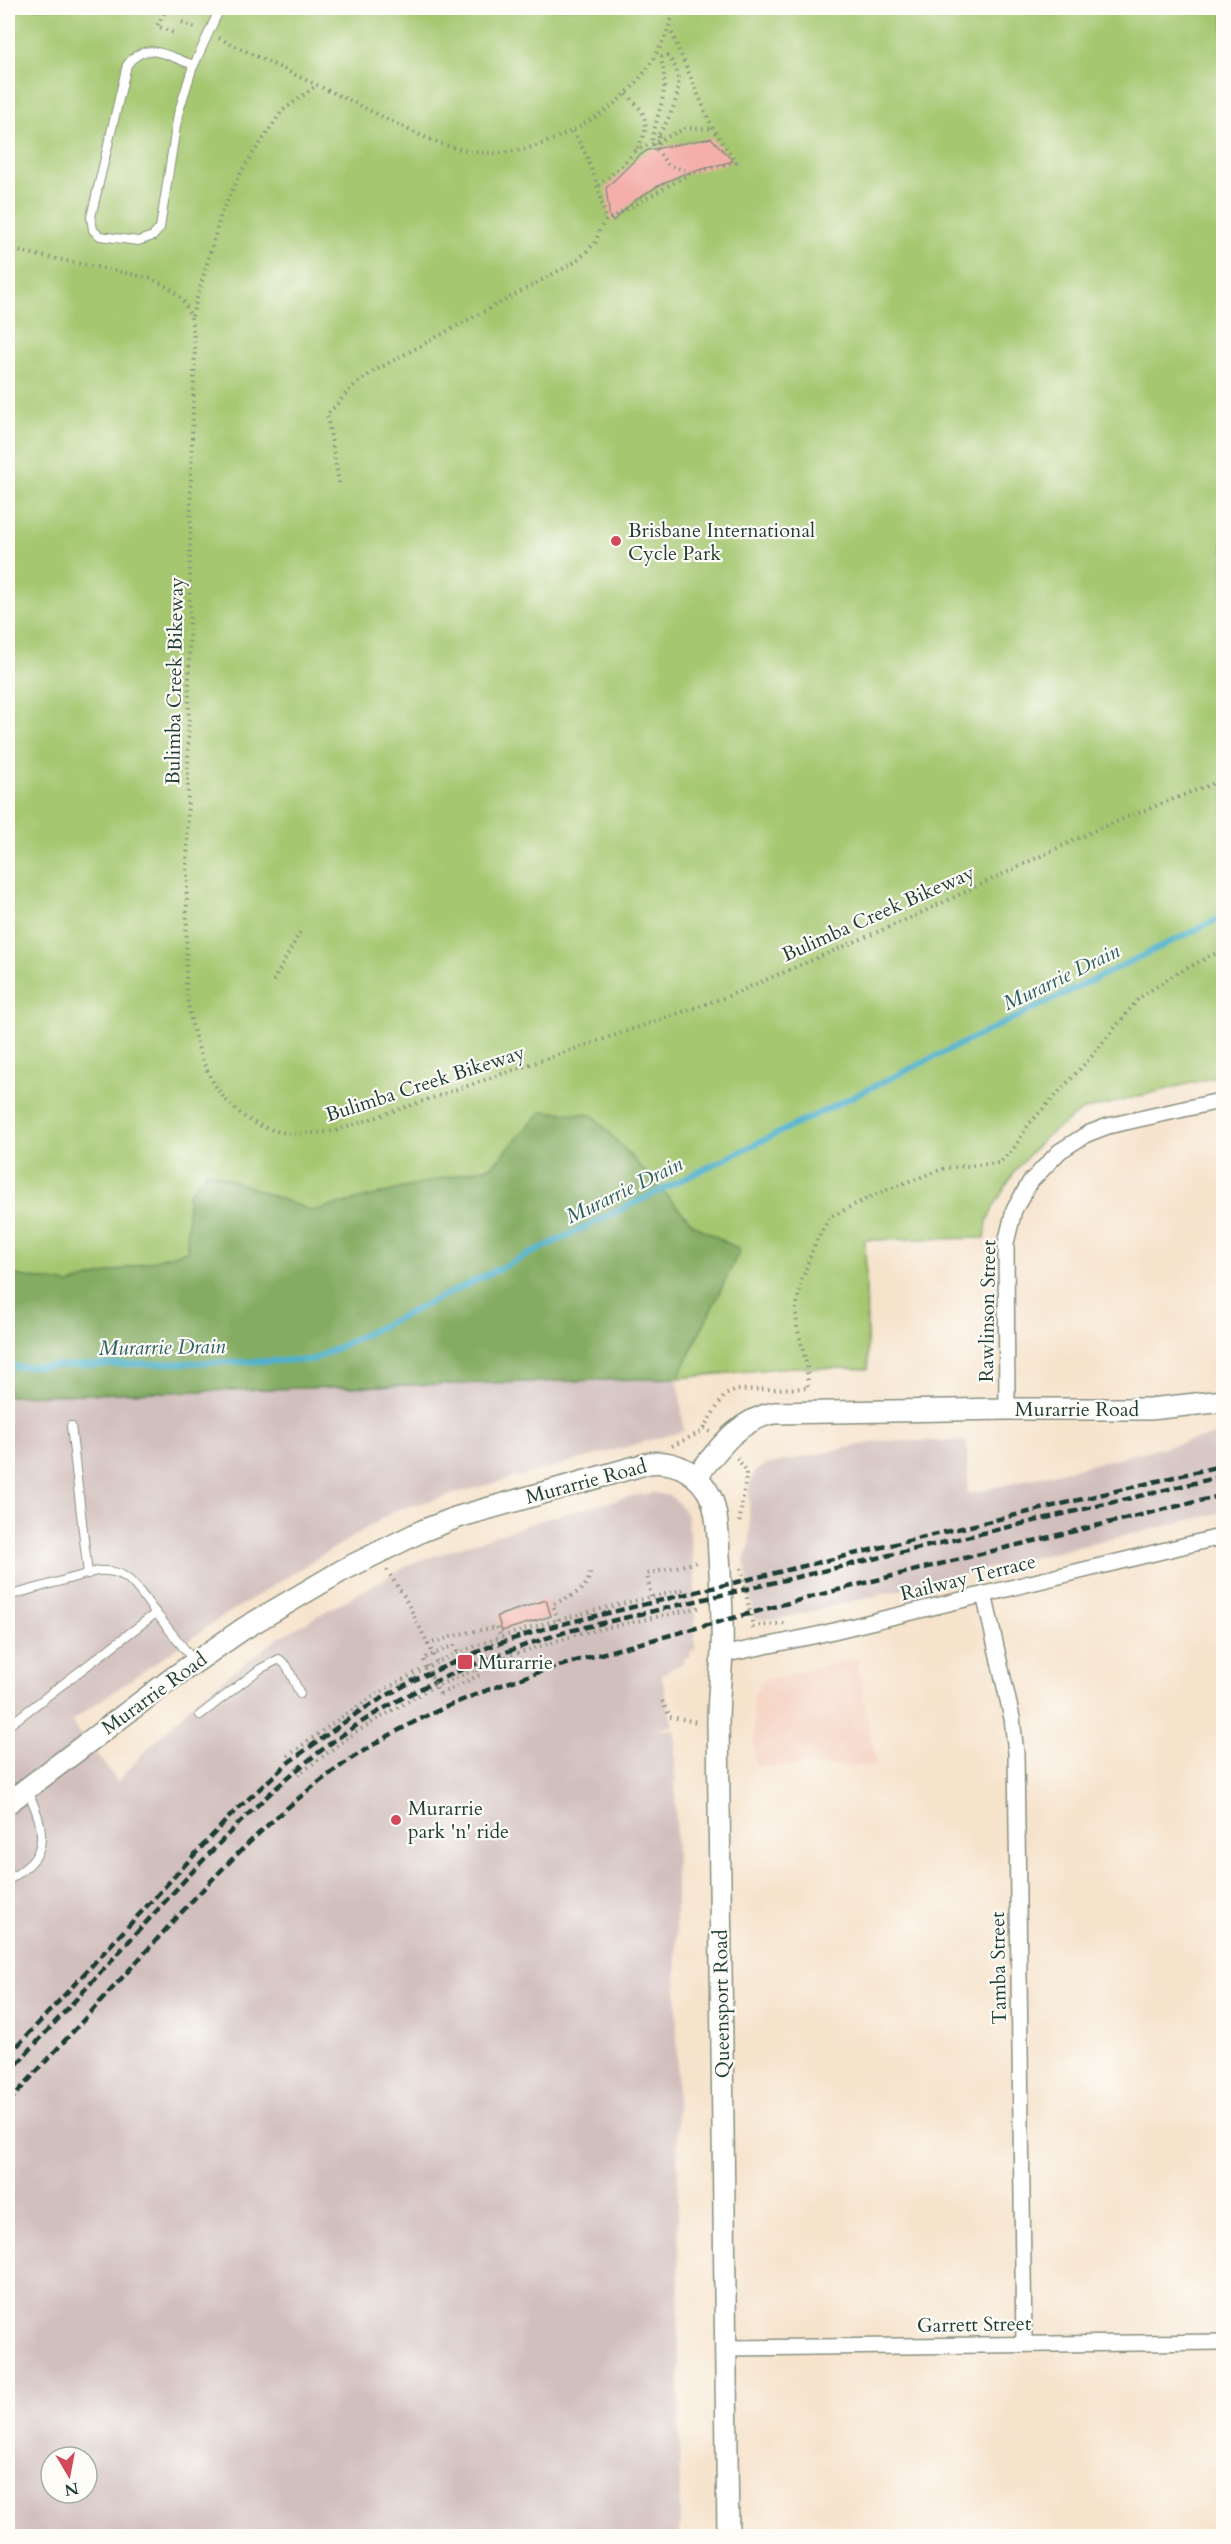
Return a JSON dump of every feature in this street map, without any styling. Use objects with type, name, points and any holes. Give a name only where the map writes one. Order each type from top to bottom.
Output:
[{"type":"street","name":"Rawlinson Street","points":[[1007,1409],[1006,1244],[1014,1210],[1030,1182],[1060,1151],[1087,1134],[1108,1126],[1224,1100]]},
{"type":"street","name":"Murarrie Road","points":[[8,1803],[147,1695],[243,1629],[343,1570],[422,1531],[503,1503],[658,1462],[683,1468],[696,1477],[740,1427],[766,1415],[1007,1409],[1150,1409],[1224,1401]]},
{"type":"street","name":"Queensport Road","points":[[696,1477],[709,1494],[716,1516],[721,1585],[722,1655],[717,1721],[728,2536]]},
{"type":"street","name":"Railway Terrace","points":[[722,1655],[813,1636],[1224,1536]]},
{"type":"street","name":"Tamba Street","points":[[984,1594],[1012,1718],[1016,1753],[1024,2343]]},
{"type":"street","name":"Garrett Street","points":[[725,2348],[1224,2342]]},
{"type":"lane","points":[[194,65],[144,50],[134,55],[127,66],[91,218],[93,230],[100,236],[138,241],[153,236],[160,228],[178,114],[194,65],[219,8]]},
{"type":"lane","points":[[71,1426],[88,1574]]},
{"type":"lane","points":[[8,1596],[108,1570],[125,1575],[195,1662]]},
{"type":"lane","points":[[8,1726],[156,1613]]},
{"type":"lane","points":[[200,1714],[260,1669],[279,1659],[287,1666],[300,1694]]},
{"type":"lane","points":[[8,1881],[29,1864],[37,1853],[41,1832],[40,1820],[26,1789]]},
{"type":"path","points":[[167,8],[158,26],[176,34]]},
{"type":"path","points":[[182,22],[457,149],[498,153],[531,149],[573,131],[611,108],[643,74],[670,29],[674,8]]},
{"type":"path","points":[[339,483],[327,415],[352,387],[374,371],[578,261],[595,243],[606,221],[691,173],[736,162],[713,129],[670,29]]},
{"type":"path","points":[[659,148],[659,134],[671,115],[677,99],[676,72],[674,64],[667,56],[662,57],[661,60],[666,83],[663,104],[654,126],[652,143],[668,165],[691,173]]},
{"type":"path","points":[[191,317],[222,211],[242,170],[282,111],[317,85]]},
{"type":"path","points":[[599,186],[644,138],[644,115],[626,92]]},
{"type":"path","points":[[633,152],[687,128],[713,129]]},
{"type":"path","points":[[573,131],[587,154],[599,186],[606,221]]},
{"type":"path","name":"Bulimba Creek Bikeway","points":[[8,249],[150,278],[170,288],[183,300],[191,317],[195,345],[191,471],[186,986],[190,1020],[199,1052],[216,1088],[242,1116],[272,1130],[305,1134],[336,1131],[726,997],[910,918],[1100,828],[1224,779]]},
{"type":"path","points":[[273,981],[300,932]]},
{"type":"path","points":[[658,1462],[673,1444],[701,1432],[725,1395],[737,1390],[808,1388],[807,1366],[797,1327],[796,1309],[802,1280],[815,1243],[830,1217],[876,1194],[945,1168],[999,1163],[1014,1148],[1029,1124],[1092,1056],[1139,998],[1174,975],[1224,949]]},
{"type":"path","points":[[704,1427],[709,1432]]},
{"type":"path","points":[[736,1456],[746,1470],[744,1499],[739,1514],[739,1531]]},
{"type":"path","points":[[651,1597],[647,1574],[697,1562]]},
{"type":"path","points":[[740,1563],[753,1627],[782,1623]]},
{"type":"path","points":[[558,1620],[553,1604],[576,1594],[590,1579],[590,1571]]},
{"type":"path","points":[[389,1574],[405,1598],[437,1663]]},
{"type":"path","points":[[288,1755],[354,1709],[419,1670],[501,1637],[558,1620],[686,1589]]},
{"type":"path","points":[[298,1775],[354,1733],[427,1690],[496,1660],[578,1634],[702,1606]]},
{"type":"path","points":[[428,1644],[460,1634],[497,1627],[501,1637]]},
{"type":"path","points":[[458,1654],[454,1644],[423,1659],[440,1694],[480,1675],[477,1668]]},
{"type":"path","points":[[662,1701],[670,1717],[698,1722]]},
{"type":"shaded area","points":[[678,1378],[684,1431],[396,1510],[222,1617],[71,1721],[118,1782],[141,1755],[199,1698],[278,1638],[413,1563],[548,1518],[636,1495],[654,1493],[670,1496],[680,1505],[687,1516],[695,1575],[695,1650],[690,1651],[690,1656],[685,1658],[683,1663],[661,1674],[673,1726],[653,1729],[675,1730],[680,2536],[8,2536],[8,1396]]},
{"type":"shaded area","points":[[1223,1433],[1223,1512],[779,1619],[754,1619],[744,1559],[750,1546],[749,1490],[752,1477],[757,1470],[766,1465],[880,1441],[967,1441],[968,1494]]},
{"type":"shaded area","points":[[857,1658],[876,1766],[755,1767],[753,1697],[762,1681]]},
{"type":"green space","name":"Brisbane International Cycle Park","points":[[8,8],[1223,8],[1223,1075],[1081,1111],[1043,1139],[1015,1171],[994,1206],[987,1222],[985,1238],[865,1240],[868,1369],[791,1367],[678,1378],[8,1396]]},
{"type":"green space","points":[[542,1111],[593,1115],[693,1224],[740,1250],[678,1378],[8,1396],[8,1274],[69,1284],[187,1251],[188,1194],[208,1171],[312,1211],[492,1166]]},
{"type":"building","points":[[711,138],[733,161],[681,175],[634,201],[613,221],[610,219],[606,188],[639,156],[648,150]]},
{"type":"building","points":[[546,1600],[551,1616],[502,1631],[497,1616]]},
{"type":"waterway","name":"Murarrie Drain","points":[[8,1367],[312,1360],[1224,916]]},
{"type":"railway","points":[[8,2056],[233,1813],[289,1762],[360,1711],[412,1681],[491,1646],[550,1627],[1224,1465]]},
{"type":"railway","points":[[8,2074],[206,1857],[253,1809],[330,1744],[357,1725],[433,1682],[514,1649],[569,1631],[1224,1476]]},
{"type":"railway","points":[[8,2103],[192,1901],[256,1836],[327,1776],[371,1746],[415,1721],[508,1683],[604,1653],[898,1575],[1224,1495]]},
{"type":"place","name":"Brisbane International Cycle Park","points":[[616,541]]},
{"type":"place","name":"Murarrie","points":[[465,1662]]},
{"type":"place","name":"Murarrie park 'n' ride","points":[[396,1820]]}]
